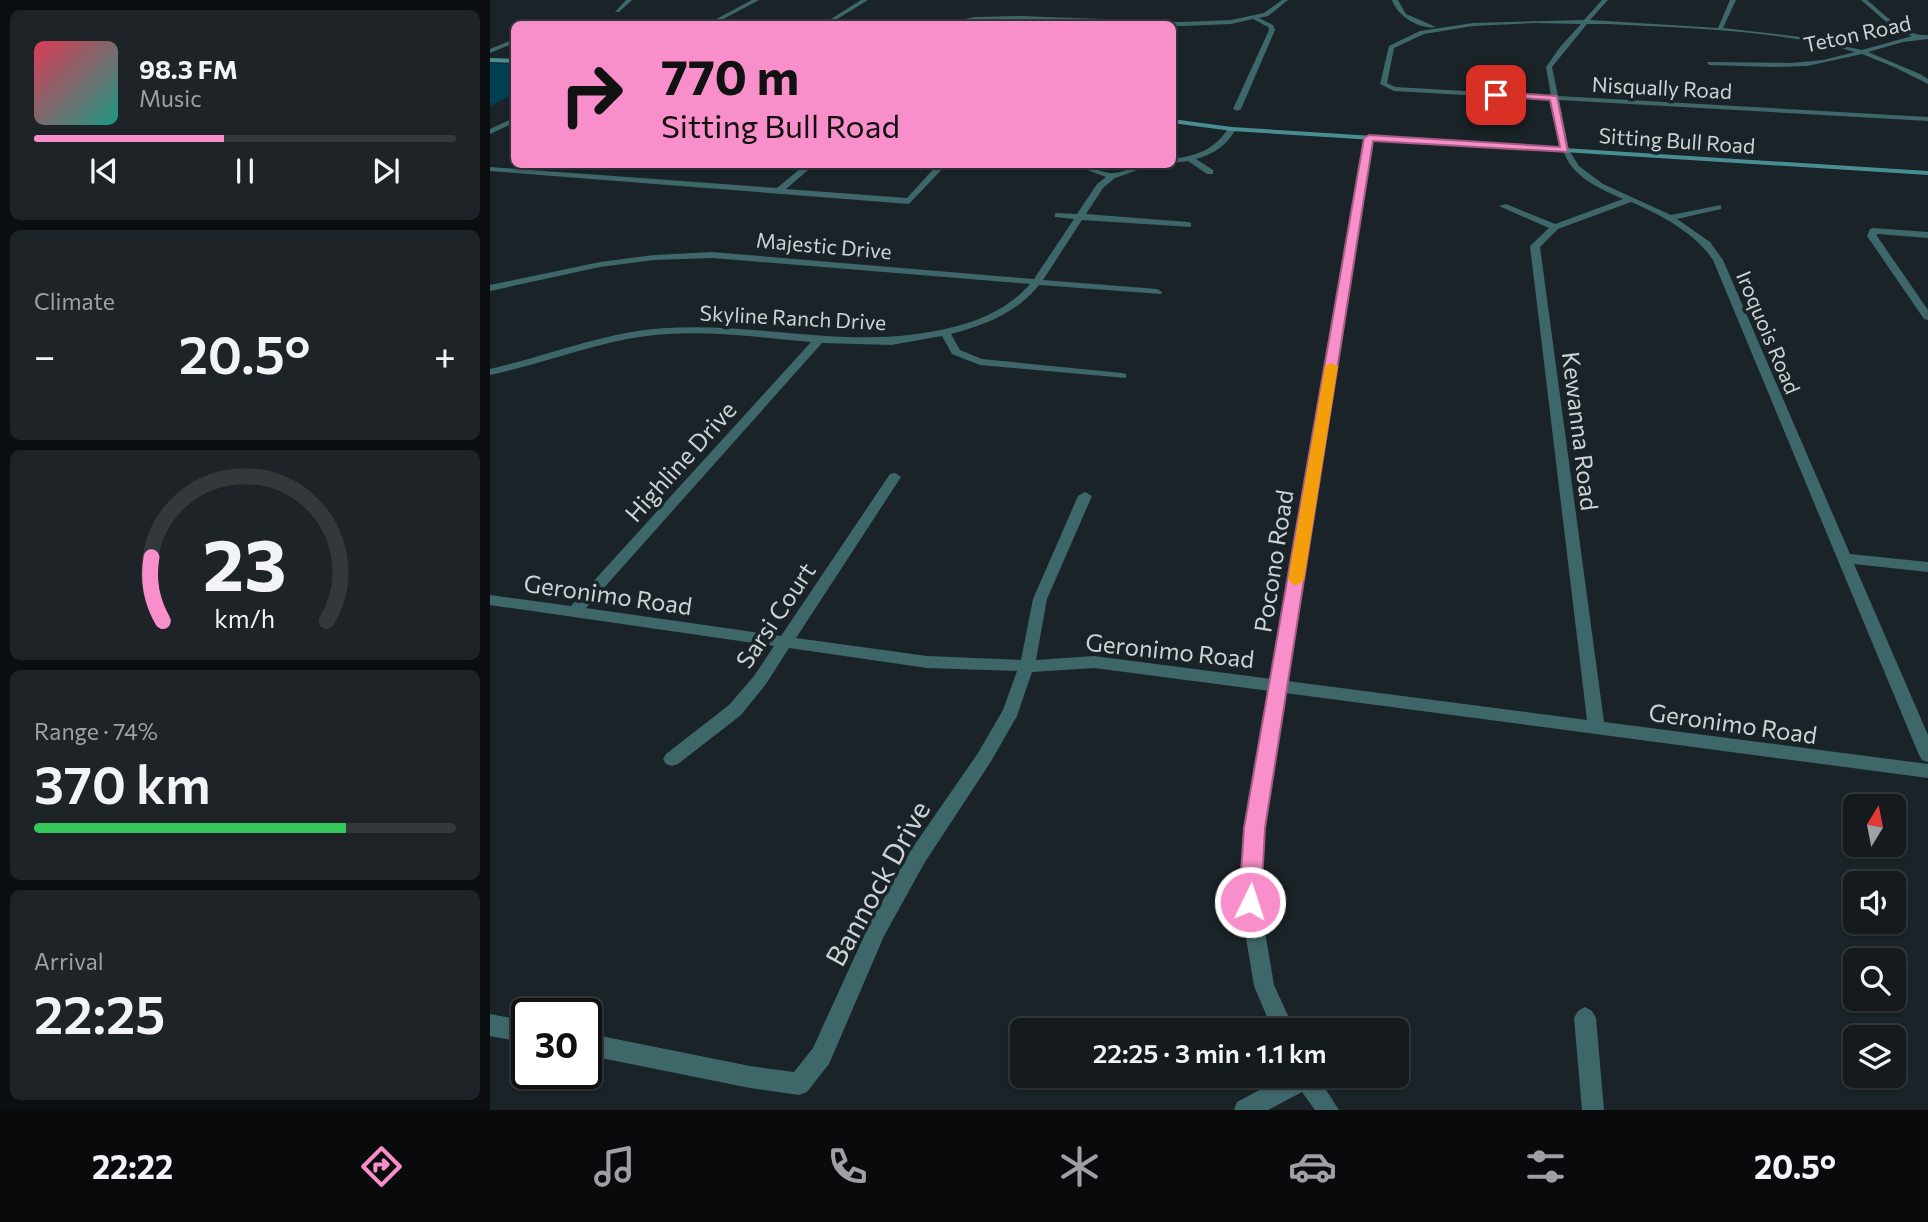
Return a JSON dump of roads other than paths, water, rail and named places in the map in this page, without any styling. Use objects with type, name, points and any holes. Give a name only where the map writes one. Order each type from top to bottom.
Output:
[{"type":"street","points":[[617,11],[629,0]]},
{"type":"street","points":[[716,21],[756,0]]},
{"type":"street","points":[[831,21],[865,0]]},
{"type":"street","points":[[1176,24],[1204,24],[1255,18],[1280,8],[1285,0]]},
{"type":"street","points":[[1395,0],[1398,10],[1404,15],[1433,27],[1496,19],[1587,20],[1720,29],[1806,39],[1861,52],[1928,82]]},
{"type":"street","name":"Iroquois Road","points":[[1605,0],[1562,48],[1549,67],[1565,150],[1585,177],[1670,218],[1707,244],[1718,260],[1928,755]]},
{"type":"street","points":[[1720,29],[1733,0]]},
{"type":"street","points":[[1864,0],[1893,25],[1917,37]]},
{"type":"street","points":[[954,13],[965,19]]},
{"type":"street","points":[[957,21],[1004,16],[1102,21]]},
{"type":"street","points":[[1237,109],[1272,30],[1271,26],[1255,18]]},
{"type":"street","name":"Nisqually Road","points":[[1433,27],[1403,37],[1391,47],[1383,84],[1394,89],[1928,119]]},
{"type":"street","name":"Teton Road","points":[[1709,63],[1798,64],[1838,59],[1886,42],[1928,37]]},
{"type":"street","points":[[490,51],[511,42]]},
{"type":"street","points":[[490,60],[511,61]]},
{"type":"street","points":[[1918,76],[1928,76]]},
{"type":"street","points":[[490,132],[511,122]]},
{"type":"street","name":"Sitting Bull Road","points":[[1176,122],[1232,129],[1928,173]]},
{"type":"street","points":[[1176,161],[1208,153],[1221,145],[1232,129]]},
{"type":"street","name":"Pocono Road","points":[[1278,1018],[1264,986],[1250,902],[1255,828],[1369,138]]},
{"type":"street","points":[[1190,159],[1210,172]]},
{"type":"street","points":[[530,172],[536,168]]},
{"type":"street","points":[[779,191],[806,168]]},
{"type":"street","points":[[490,169],[909,201],[939,168]]},
{"type":"street","points":[[1087,168],[1112,176],[1139,168]]},
{"type":"street","name":"Skyline Ranch Drive","points":[[490,372],[620,339],[663,331],[700,330],[818,341],[892,342],[946,334],[983,321],[1021,299],[1037,282],[1100,186],[1112,176]]},
{"type":"street","points":[[1503,206],[1555,227],[1629,200]]},
{"type":"street","points":[[1670,218],[1718,207]]},
{"type":"street","points":[[1058,215],[1188,225]]},
{"type":"street","name":"Kewanna Road","points":[[1555,227],[1535,246],[1596,727]]},
{"type":"street","points":[[1928,235],[1873,231],[1872,236],[1928,317]]},
{"type":"street","name":"Majestic Drive","points":[[490,288],[578,266],[656,255],[712,255],[1157,292]]},
{"type":"street","points":[[946,334],[956,352],[980,362],[1122,376]]},
{"type":"street","name":"Highline Drive","points":[[575,611],[818,341]]},
{"type":"street","name":"Sarsi Court","points":[[672,759],[735,710],[786,642],[895,477]]},
{"type":"street","points":[[1027,666],[1040,598],[1085,496]]},
{"type":"street","points":[[1845,558],[1928,567]]},
{"type":"street","name":"Geronimo Road","points":[[490,600],[927,662],[1027,666],[1094,662],[1928,771]]},
{"type":"street","name":"Bannock Drive","points":[[602,1047],[750,1077],[799,1084],[821,1056],[877,930],[918,856],[998,735],[1011,711],[1027,666]]},
{"type":"street","points":[[1585,1018],[1593,1110]]},
{"type":"street","points":[[490,1025],[511,1029]]},
{"type":"street","points":[[1245,1110],[1284,1088]]},
{"type":"street","points":[[1312,1088],[1328,1110]]}]
